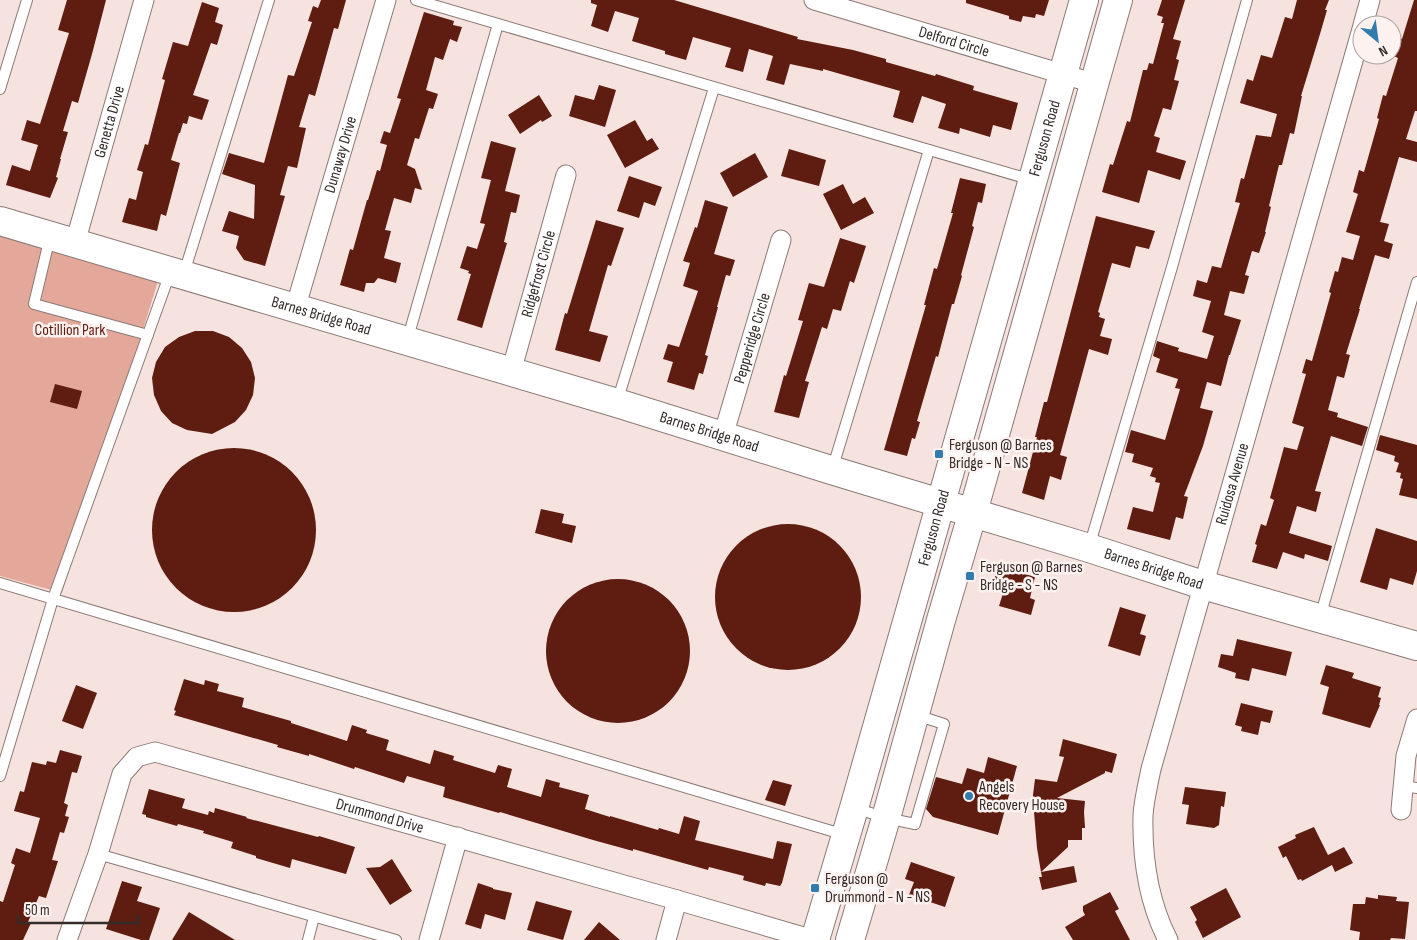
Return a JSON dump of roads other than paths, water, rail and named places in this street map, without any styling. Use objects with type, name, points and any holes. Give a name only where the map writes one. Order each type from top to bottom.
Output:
[{"type":"main road","name":"Ferguson Road","points":[[814,940],[942,503],[1084,0]]},
{"type":"main road","name":"Ferguson Road","points":[[850,940],[1118,0]]},
{"type":"main road","name":"Barnes Bridge Road","points":[[0,221],[617,403],[1089,548],[1203,585],[1417,646]]},
{"type":"street","name":"Genetta Drive","points":[[62,239],[144,0]]},
{"type":"street","name":"Dunaway Drive","points":[[295,309],[386,0]]},
{"type":"street","name":"Delford Circle","points":[[814,0],[1093,83]]},
{"type":"street","points":[[1366,15],[1370,0]]},
{"type":"street","name":"Ruidosa Avenue","points":[[1168,940],[1160,924],[1149,891],[1144,854],[1143,813],[1151,769],[1352,64]]},
{"type":"street","name":"Ridgefrost Circle","points":[[511,372],[566,175]]},
{"type":"street","name":"Pepperidge Circle","points":[[723,436],[782,240]]},
{"type":"street","points":[[1402,810],[1410,787],[1406,756],[1417,719]]},
{"type":"street","name":"Drummond Drive","points":[[66,940],[98,854],[122,774],[137,757],[155,752],[677,900],[787,936],[814,940]]},
{"type":"street","points":[[429,940],[458,837]]},
{"type":"street","points":[[666,940],[677,900]]},
{"type":"lane","points":[[0,89],[27,0]]},
{"type":"lane","points":[[0,776],[53,599],[148,335],[177,273],[269,0]]},
{"type":"lane","points":[[416,0],[1033,180]]},
{"type":"lane","points":[[1089,548],[1247,0]]},
{"type":"lane","points":[[407,341],[498,24]]},
{"type":"lane","points":[[617,403],[714,88]]},
{"type":"lane","points":[[832,470],[929,150]]},
{"type":"lane","points":[[62,239],[34,304],[148,335]]},
{"type":"lane","points":[[1320,618],[1417,282]]},
{"type":"lane","points":[[0,583],[846,835]]},
{"type":"lane","points":[[854,808],[886,818]]},
{"type":"lane","points":[[98,854],[396,940]]},
{"type":"lane","points":[[308,940],[314,917]]},
{"type":"place","name":"Ferguson @ Barnes Bridge - N - NS","points":[[939,454]]},
{"type":"place","name":"Ferguson @ Barnes Bridge - S - NS","points":[[970,576]]},
{"type":"place","name":"Angels Recovery House","points":[[969,796]]},
{"type":"place","name":"Ferguson @ Drummond - N - NS","points":[[815,888]]},
{"type":"park label","name":"Cotillion Park","points":[[70,330]]}]
